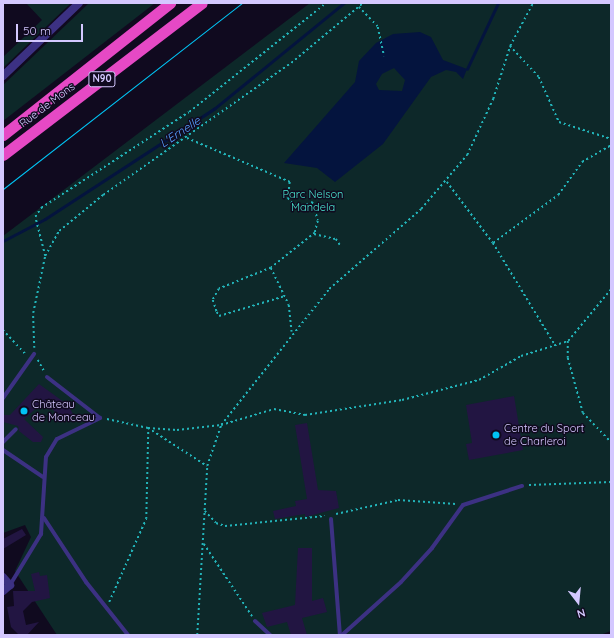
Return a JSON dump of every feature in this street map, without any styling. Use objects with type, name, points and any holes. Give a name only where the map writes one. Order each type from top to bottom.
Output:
[{"type":"highway","name":"Rue de Mons","points":[[3,135],[170,3]]},
{"type":"highway","name":"Rue de Mons","points":[[3,155],[202,3]]},
{"type":"street","points":[[3,76],[79,3]]},
{"type":"street","points":[[3,577],[10,585],[3,591]]},
{"type":"lane","points":[[3,398],[34,354]]},
{"type":"lane","points":[[10,585],[41,534],[44,518],[43,477],[46,457],[57,439],[100,418],[47,378]]},
{"type":"lane","points":[[3,442],[16,429]]},
{"type":"lane","points":[[3,450],[43,477]]},
{"type":"lane","points":[[341,635],[401,582],[432,548],[463,505],[522,486]]},
{"type":"lane","points":[[44,518],[106,609],[128,635]]},
{"type":"lane","points":[[331,519],[341,635]]},
{"type":"lane","points":[[255,621],[270,635]]},
{"type":"path","points":[[45,256],[35,217],[41,208],[80,181],[189,112],[326,3]]},
{"type":"path","points":[[47,378],[34,354],[33,313],[45,256],[59,231],[291,63],[363,3]]},
{"type":"path","points":[[197,635],[207,466],[221,425],[292,332],[347,271],[421,209],[447,182],[467,155],[493,99],[510,46],[533,3]]},
{"type":"path","points":[[358,7],[372,17],[382,40],[384,56]]},
{"type":"path","points":[[510,46],[539,77],[559,122],[611,139]]},
{"type":"path","points":[[187,137],[290,182],[288,198],[294,205],[302,207],[312,202],[318,221],[313,234],[271,268],[220,289],[213,300],[219,316],[285,296]]},
{"type":"path","points":[[493,243],[558,196],[582,162],[611,145]]},
{"type":"path","points":[[447,182],[493,243],[555,345]]},
{"type":"path","points":[[313,234],[336,239],[340,245]]},
{"type":"path","points":[[271,268],[285,296],[292,332]]},
{"type":"path","points":[[100,418],[148,428],[177,430],[221,425],[274,409],[305,415],[402,400],[480,380],[521,356],[568,341],[611,289]]},
{"type":"path","points":[[3,330],[30,359]]},
{"type":"path","points":[[568,341],[568,358],[583,413],[611,442]]},
{"type":"path","points":[[148,428],[207,466]]},
{"type":"path","points":[[106,609],[146,519],[148,428]]},
{"type":"path","points":[[522,486],[611,482]]},
{"type":"path","points":[[205,511],[216,524],[225,526],[306,519],[398,500],[447,505],[460,503]]},
{"type":"path","points":[[203,543],[255,621]]},
{"type":"green space","points":[[26,3],[71,3],[3,68],[3,57],[42,20]]},
{"type":"green space","points":[[89,3],[155,3],[3,121],[3,85]]},
{"type":"green space","name":"Parc Nelson Mandela","points":[[310,3],[611,3],[611,631],[600,635],[57,635],[15,571],[31,537],[25,525],[3,533],[3,236]]},
{"type":"water","points":[[420,32],[431,37],[443,60],[467,69],[463,79],[456,72],[446,70],[431,77],[383,144],[335,182],[317,168],[284,163],[355,82],[359,61],[376,43],[393,34]],"holes":[[[394,68],[405,80],[402,91],[379,90],[376,84],[382,74]]]},
{"type":"building","name":"Château de Monceau","points":[[39,384],[68,405],[73,414],[63,418],[43,402],[24,419],[43,437],[41,442],[33,442],[19,431],[18,426],[3,422],[3,415],[10,415]]},
{"type":"building","name":"Centre du Sport de Charleroi","points":[[514,396],[523,450],[469,460],[466,444],[472,443],[466,405]]},
{"type":"building","points":[[307,423],[318,490],[336,491],[339,508],[305,517],[305,514],[275,519],[273,511],[296,506],[295,501],[307,499],[295,425]]},
{"type":"building","points":[[22,529],[26,535],[3,549],[3,539]]},
{"type":"building","points":[[298,548],[312,548],[312,601],[323,598],[327,612],[302,618],[307,635],[291,635],[287,622],[267,627],[262,613],[295,605]]},
{"type":"building","points":[[39,572],[40,576],[47,575],[50,598],[32,602],[23,611],[26,625],[39,622],[27,635],[19,635],[11,627],[7,607],[14,606],[13,591],[35,591],[31,574]]},
{"type":"waterway","name":"L'Ernelle","points":[[3,241],[45,219],[214,109],[344,3]]},
{"type":"waterway","points":[[467,69],[498,3]]},
{"type":"tram line","points":[[3,189],[242,3]]},
{"type":"place","name":"Château de Monceau","points":[[24,411]]},
{"type":"place","name":"Centre du Sport de Charleroi","points":[[496,435]]}]
